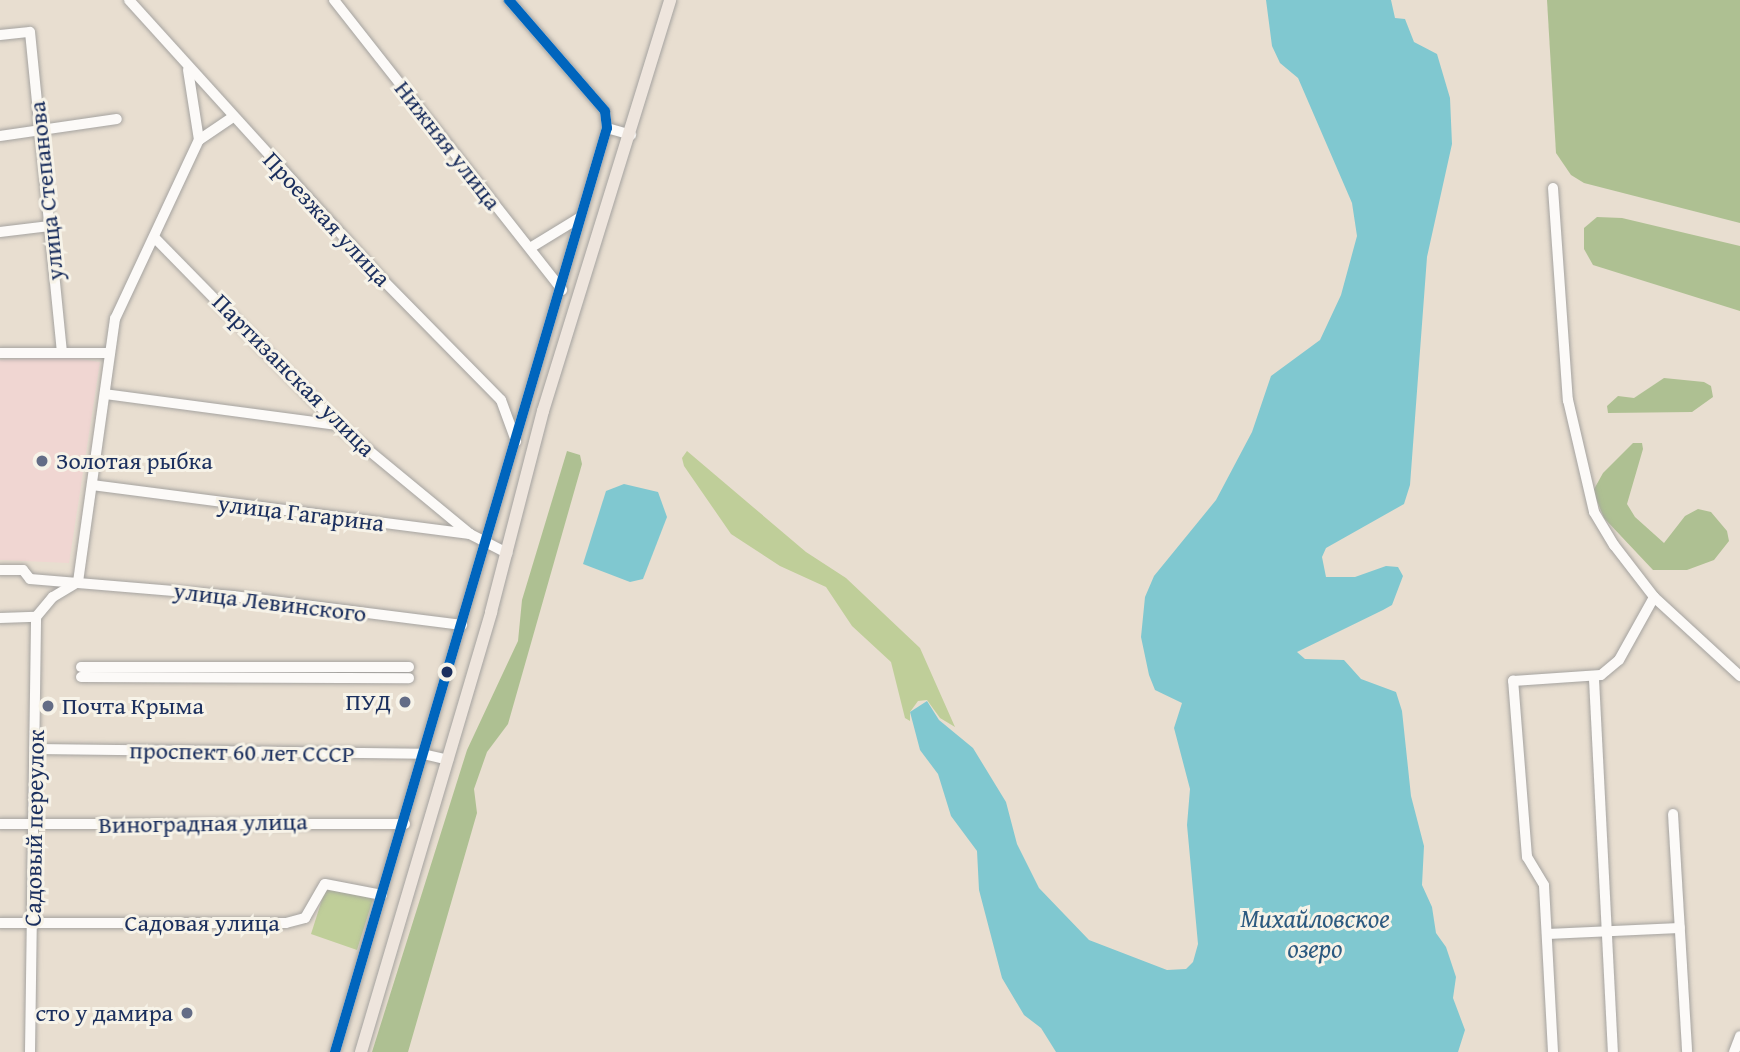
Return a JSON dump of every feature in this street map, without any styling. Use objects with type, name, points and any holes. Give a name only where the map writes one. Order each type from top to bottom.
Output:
[{"type":"main road","points":[[361,1052],[448,760],[507,552],[543,411],[631,135],[670,0]]},
{"type":"street","name":"Проезжая улица","points":[[128,0],[188,70],[379,276],[501,400],[517,442]]},
{"type":"street","name":"Нижняя улица","points":[[334,0],[562,290]]},
{"type":"street","points":[[335,1052],[405,824],[423,754],[562,290],[579,218],[607,128],[605,111],[509,0]]},
{"type":"street","name":"улица Степанова","points":[[0,35],[30,32],[62,350]]},
{"type":"street","points":[[188,70],[199,140]]},
{"type":"street","points":[[0,618],[36,617],[53,597],[78,582],[110,353],[120,303],[155,237],[199,140],[233,117]]},
{"type":"street","points":[[0,136],[117,119]]},
{"type":"street","points":[[607,128],[631,135]]},
{"type":"street","points":[[1553,188],[1567,400],[1588,493],[1603,529],[1654,597],[1740,676]]},
{"type":"street","points":[[530,248],[579,218]]},
{"type":"street","points":[[0,232],[50,226]]},
{"type":"street","name":"Партизанская улица","points":[[155,237],[338,425],[470,534]]},
{"type":"street","points":[[0,354],[62,350],[110,353]]},
{"type":"street","points":[[105,394],[338,425]]},
{"type":"street","name":"улица Гагарина","points":[[92,485],[470,534],[507,552]]},
{"type":"street","name":"улица Левинского","points":[[0,570],[23,570],[30,579],[462,625]]},
{"type":"street","points":[[1553,1052],[1544,886],[1527,857],[1513,681],[1594,679],[1619,660],[1654,597]]},
{"type":"street","name":"Садовый переулок","points":[[30,1052],[36,617]]},
{"type":"street","points":[[81,672],[409,673]]},
{"type":"street","points":[[1594,679],[1613,1052]]},
{"type":"street","name":"проспект 60 лет СССР","points":[[36,749],[423,754],[448,760]]},
{"type":"street","points":[[1673,814],[1687,1052]]},
{"type":"street","name":"Виноградная улица","points":[[0,824],[405,824]]},
{"type":"street","name":"Садовая улица","points":[[0,923],[285,923],[305,918],[325,884],[382,895]]},
{"type":"street","points":[[1547,934],[1680,928]]},
{"type":"street","points":[[1734,1052],[1740,1035]]},
{"type":"shaded area","name":"Золотая рыбка","points":[[61,356],[100,362],[69,563],[0,560],[0,360]]},
{"type":"green space","points":[[1547,0],[1740,0],[1740,223],[1584,183],[1571,175],[1556,153]]},
{"type":"green space","points":[[1597,217],[1622,218],[1740,246],[1740,311],[1593,265],[1584,249],[1584,228]]},
{"type":"green space","points":[[1664,378],[1704,382],[1711,386],[1713,397],[1692,412],[1608,413],[1607,406],[1618,396],[1634,398]]},
{"type":"green space","points":[[1633,443],[1642,443],[1643,449],[1627,504],[1635,517],[1664,543],[1685,516],[1698,509],[1711,512],[1727,531],[1729,541],[1714,560],[1687,570],[1653,570],[1604,518],[1593,491],[1603,473]]},
{"type":"green space","points":[[567,451],[580,455],[582,464],[508,724],[487,752],[474,789],[477,813],[408,1052],[372,1052],[467,750],[518,641],[522,600]]},
{"type":"green space","points":[[687,451],[806,552],[846,578],[920,648],[955,727],[940,718],[927,700],[918,701],[910,712],[910,721],[905,718],[891,662],[852,626],[826,587],[780,566],[731,534],[684,466],[682,458]]},
{"type":"green space","points":[[335,886],[373,899],[357,950],[311,934],[326,887]]},
{"type":"water","name":"Михайловское озеро","points":[[1266,0],[1391,0],[1395,18],[1405,19],[1414,42],[1437,54],[1450,98],[1452,144],[1427,257],[1410,485],[1404,504],[1326,548],[1322,557],[1326,577],[1355,577],[1386,566],[1398,567],[1403,576],[1392,605],[1297,652],[1305,659],[1344,660],[1361,679],[1396,692],[1402,711],[1411,796],[1424,846],[1422,885],[1432,907],[1436,933],[1446,947],[1456,977],[1453,998],[1465,1030],[1458,1052],[1056,1052],[1041,1028],[1024,1015],[1002,978],[979,890],[977,851],[951,816],[938,774],[920,750],[910,712],[927,701],[939,720],[973,748],[1006,802],[1017,844],[1039,888],[1089,940],[1167,970],[1186,969],[1193,962],[1198,944],[1187,825],[1190,789],[1174,728],[1182,703],[1155,690],[1149,675],[1141,637],[1145,597],[1154,576],[1216,500],[1252,432],[1271,376],[1320,340],[1341,295],[1357,236],[1352,203],[1298,78],[1280,63],[1272,46]]},
{"type":"water","points":[[624,484],[658,492],[667,517],[643,579],[630,582],[583,564],[606,491]]},
{"type":"transit line","points":[[335,1052],[607,128],[605,111],[509,0]]},
{"type":"place","name":"Золотая рыбка","points":[[42,461]]},
{"type":"place","name":"ПУД","points":[[405,702]]},
{"type":"place","name":"Почта Крыма","points":[[48,706]]},
{"type":"place","name":"сто у дамира","points":[[187,1013]]}]
